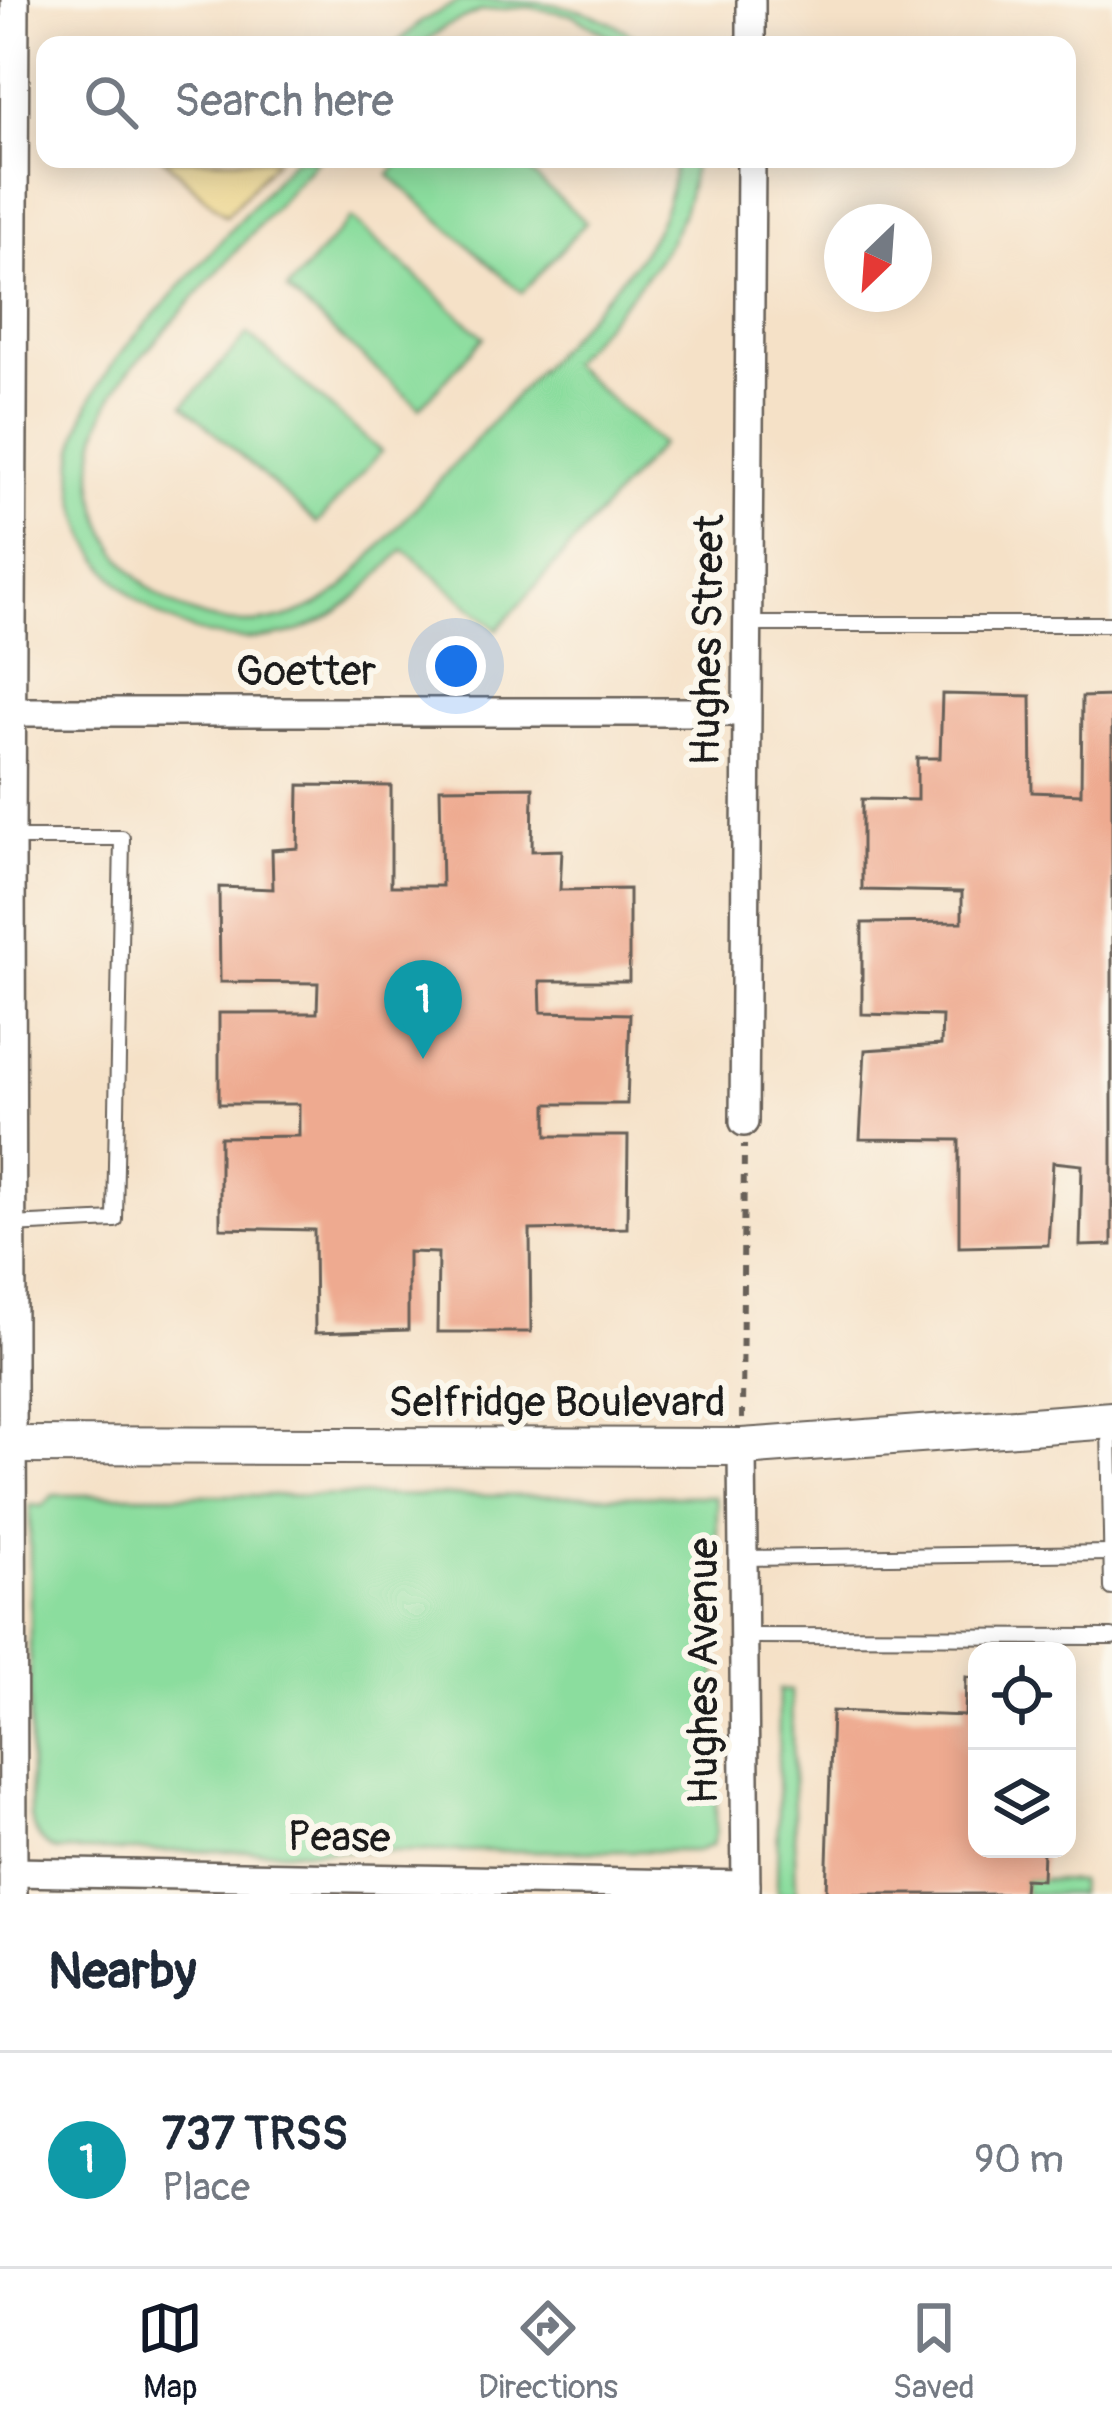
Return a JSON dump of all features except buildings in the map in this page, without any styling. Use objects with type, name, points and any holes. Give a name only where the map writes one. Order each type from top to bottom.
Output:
[{"type":"street","points":[[13,1883],[6,1446],[11,1226],[6,926],[11,838],[8,457],[15,0]]},
{"type":"street","points":[[751,0],[751,36]]},
{"type":"street","name":"Hughes Street","points":[[744,1123],[751,168]]},
{"type":"street","name":"Goetter","points":[[12,712],[745,712]]},
{"type":"street","name":"Selfridge Boulevard","points":[[6,1446],[742,1447],[1110,1420]]},
{"type":"street","name":"Hughes Avenue","points":[[742,1447],[746,1889]]},
{"type":"street","name":"Pease","points":[[13,1883],[662,1883],[746,1889]]},
{"type":"lane","points":[[750,624],[1112,624]]},
{"type":"lane","points":[[11,838],[122,838],[115,1220],[11,1226]]},
{"type":"lane","points":[[1110,1420],[1112,1588]]},
{"type":"lane","points":[[744,1558],[1111,1553]]},
{"type":"lane","points":[[744,1636],[1112,1637]]},
{"type":"path","points":[[742,1447],[744,1123]]},
{"type":"green space","points":[[461,0],[515,1],[582,11],[634,36],[609,36],[573,15],[528,7],[481,11],[433,36],[405,36]]},
{"type":"green space","points":[[286,168],[310,168],[128,372],[99,428],[94,483],[107,534],[137,577],[179,607],[230,622],[285,617],[342,589],[634,264],[662,215],[674,168],[692,168],[680,219],[667,246],[631,295],[569,363],[661,444],[497,630],[404,549],[329,617],[298,631],[252,639],[207,634],[165,618],[129,593],[100,559],[81,519],[73,475],[87,407],[135,336]]},
{"type":"green space","points":[[395,168],[525,168],[586,222],[522,293],[389,175]]},
{"type":"green space","points":[[351,218],[484,337],[420,408],[287,290]]},
{"type":"green space","points":[[248,334],[381,452],[317,524],[184,405]]},
{"type":"green space","points":[[53,1495],[714,1496],[716,1832],[712,1845],[697,1851],[51,1848],[39,1838],[30,1816],[30,1505],[43,1506]]},
{"type":"green space","points":[[779,1690],[791,1691],[796,1894],[777,1894]]},
{"type":"green space","points":[[1024,1879],[1079,1881],[1078,1894],[1023,1894]]},
{"type":"sand","points":[[173,168],[269,168],[226,216]]},
{"type":"place","name":"737 TRSS","points":[[423,1059]]}]
